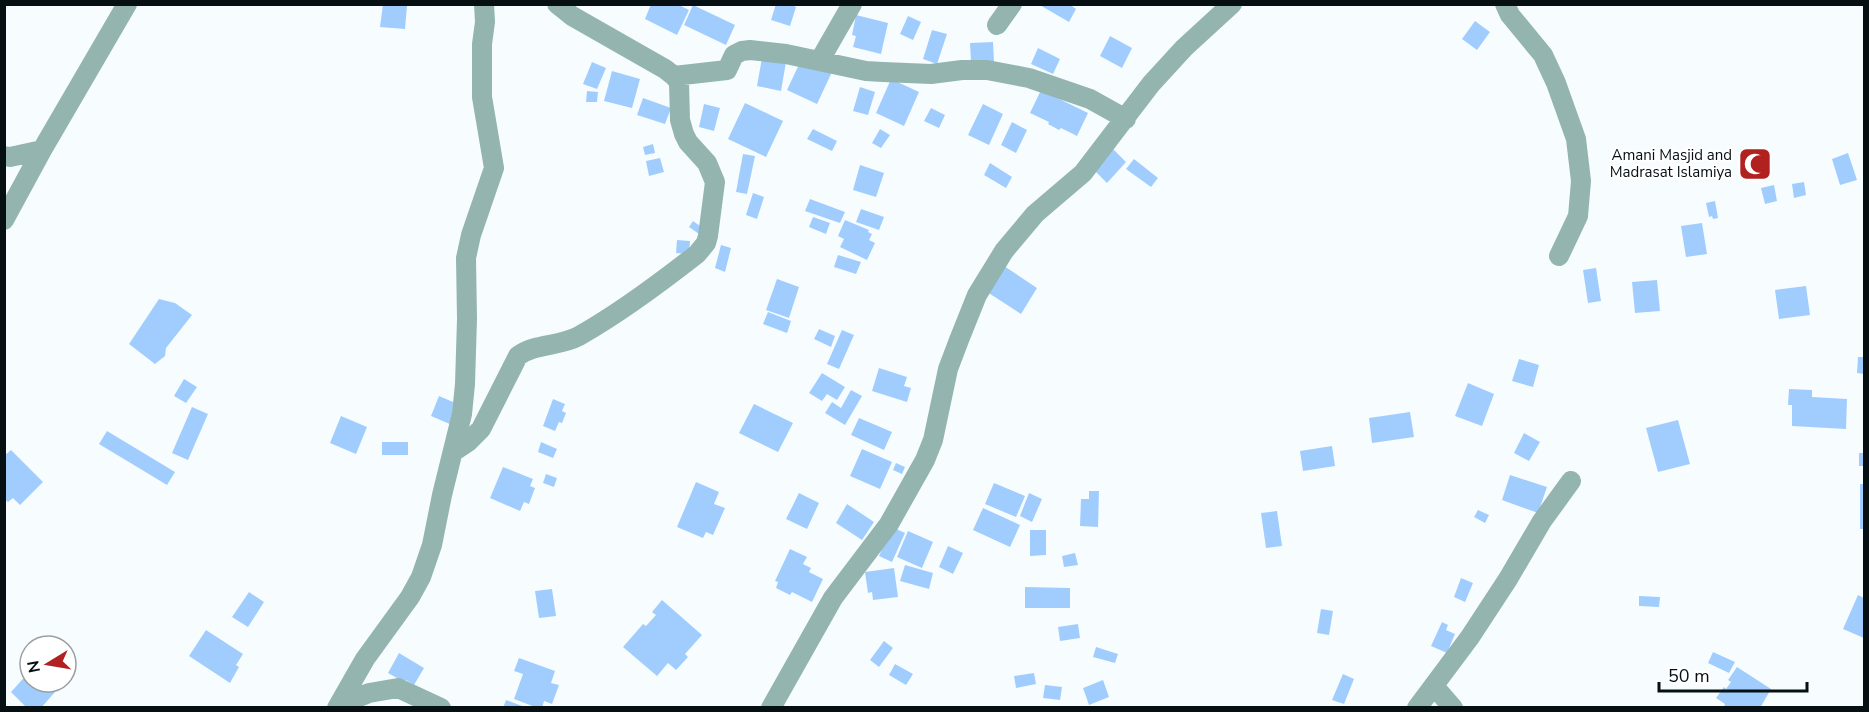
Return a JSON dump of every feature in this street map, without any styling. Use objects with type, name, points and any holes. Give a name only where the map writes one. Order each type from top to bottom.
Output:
[{"type":"street","points":[[4,220],[127,4]]},
{"type":"street","points":[[339,708],[365,659],[410,597],[421,577],[432,545],[462,414],[465,384],[466,258],[471,235],[494,168],[482,97],[484,4]]},
{"type":"street","points":[[453,452],[481,429],[518,356],[525,351],[577,337],[678,269],[697,254],[706,243],[715,182],[707,164],[684,134],[680,120],[679,82],[674,76],[572,16],[557,4]]},
{"type":"street","points":[[820,60],[852,4]]},
{"type":"street","points":[[997,25],[1012,4]]},
{"type":"street","points":[[771,708],[833,598],[889,524],[925,460],[933,440],[948,369],[977,295],[999,258],[1035,214],[1083,173],[1151,84],[1177,55],[1232,4]]},
{"type":"street","points":[[1505,4],[1510,15],[1543,56],[1556,83],[1576,139],[1581,181],[1578,216],[1559,256]]},
{"type":"street","points":[[674,76],[727,70],[734,55],[750,50],[820,60],[866,71],[931,74],[987,69],[1009,73],[1090,99],[1126,119]]},
{"type":"street","points":[[4,156],[10,157],[42,150]]},
{"type":"street","points":[[1417,708],[1470,637],[1542,521],[1571,481]]},
{"type":"street","points":[[1434,686],[1453,708]]},
{"type":"street","points":[[339,708],[369,693],[398,688],[441,708]]},
{"type":"building","points":[[383,4],[407,6],[405,29],[380,27]]},
{"type":"building","points":[[651,4],[677,4],[689,10],[677,35],[645,19]]},
{"type":"building","points":[[776,4],[789,4],[796,7],[790,26],[771,20]]},
{"type":"building","points":[[1038,4],[1069,4],[1076,9],[1069,22]]},
{"type":"building","points":[[693,5],[735,25],[726,45],[684,25]]},
{"type":"building","points":[[856,15],[888,23],[881,54],[853,47],[856,36],[852,35]]},
{"type":"building","points":[[908,16],[921,22],[913,40],[900,34]]},
{"type":"building","points":[[1475,21],[1490,32],[1477,50],[1462,39]]},
{"type":"building","points":[[932,30],[947,34],[937,64],[923,59]]},
{"type":"building","points":[[1110,36],[1132,48],[1122,68],[1100,56]]},
{"type":"building","points":[[993,42],[994,62],[971,62],[970,43]]},
{"type":"building","points":[[1038,48],[1060,59],[1053,74],[1031,64]]},
{"type":"building","points":[[762,58],[786,62],[781,91],[757,86]]},
{"type":"building","points":[[802,58],[832,72],[817,104],[787,90]]},
{"type":"building","points":[[592,62],[606,68],[597,89],[583,84]]},
{"type":"building","points":[[612,71],[640,79],[632,108],[604,101]]},
{"type":"building","points":[[891,79],[919,92],[904,126],[876,113]]},
{"type":"building","points":[[860,87],[875,92],[868,115],[853,111]]},
{"type":"building","points":[[1041,90],[1088,113],[1077,136],[1061,128],[1059,130],[1048,124],[1049,122],[1030,113]]},
{"type":"building","points":[[587,91],[598,92],[597,102],[586,102]]},
{"type":"building","points":[[643,98],[671,108],[665,124],[637,115]]},
{"type":"building","points":[[745,103],[783,121],[766,157],[728,139]]},
{"type":"building","points":[[704,104],[720,108],[714,131],[699,127]]},
{"type":"building","points":[[983,104],[1003,114],[989,145],[968,135]]},
{"type":"building","points":[[931,108],[945,115],[939,128],[924,121]]},
{"type":"building","points":[[1012,122],[1027,130],[1016,153],[1001,145]]},
{"type":"building","points":[[813,129],[837,141],[832,151],[807,139]]},
{"type":"building","points":[[880,129],[890,135],[881,148],[872,143]]},
{"type":"building","points":[[653,144],[655,153],[645,155],[643,147]]},
{"type":"building","points":[[1113,149],[1126,162],[1107,183],[1094,170]]},
{"type":"building","points":[[1848,153],[1857,180],[1840,185],[1832,159]]},
{"type":"building","points":[[743,154],[755,156],[747,194],[736,192]]},
{"type":"building","points":[[660,158],[664,172],[649,176],[646,161]]},
{"type":"building","points":[[1134,159],[1158,178],[1151,187],[1126,169]]},
{"type":"building","points":[[990,163],[1012,177],[1006,188],[984,175]]},
{"type":"building","points":[[860,165],[884,173],[876,197],[853,190]]},
{"type":"building","points":[[1804,182],[1806,195],[1794,198],[1792,184]]},
{"type":"building","points":[[1774,185],[1777,201],[1765,204],[1761,188]]},
{"type":"building","points":[[753,193],[764,197],[757,219],[746,215]]},
{"type":"building","points":[[810,199],[845,212],[840,223],[805,211]]},
{"type":"building","points":[[1715,201],[1718,218],[1713,219],[1712,216],[1709,217],[1706,203]]},
{"type":"building","points":[[861,209],[884,217],[879,230],[856,222]]},
{"type":"building","points":[[813,217],[830,223],[826,234],[809,227]]},
{"type":"building","points":[[845,220],[869,230],[868,232],[872,234],[869,240],[875,243],[867,260],[840,247],[844,239],[838,236]]},
{"type":"building","points":[[693,221],[703,228],[699,234],[689,227]]},
{"type":"building","points":[[1702,223],[1707,254],[1686,257],[1681,226]]},
{"type":"building","points":[[677,240],[690,241],[689,254],[676,253]]},
{"type":"building","points":[[721,245],[731,248],[725,272],[715,268]]},
{"type":"building","points":[[838,255],[861,262],[856,274],[834,267]]},
{"type":"building","points":[[998,262],[1037,288],[1021,314],[981,288]]},
{"type":"building","points":[[1596,268],[1601,301],[1588,303],[1583,270]]},
{"type":"building","points":[[777,279],[799,287],[789,318],[766,310]]},
{"type":"building","points":[[1657,280],[1660,311],[1635,313],[1632,282]]},
{"type":"building","points":[[1806,286],[1810,315],[1779,319],[1775,290]]},
{"type":"building","points":[[159,299],[175,303],[192,315],[166,348],[165,356],[155,364],[129,344]]},
{"type":"building","points":[[768,312],[791,321],[787,333],[763,324]]},
{"type":"building","points":[[819,329],[835,336],[831,347],[814,339]]},
{"type":"building","points":[[842,330],[854,335],[839,369],[827,364]]},
{"type":"building","points":[[1858,357],[1864,357],[1864,374],[1857,373]]},
{"type":"building","points":[[1519,359],[1539,365],[1533,387],[1512,381]]},
{"type":"building","points":[[879,368],[907,377],[904,386],[911,388],[907,402],[872,391]]},
{"type":"building","points":[[822,373],[845,387],[837,400],[827,394],[822,401],[809,393]]},
{"type":"building","points":[[184,379],[197,387],[186,403],[174,396]]},
{"type":"building","points":[[1468,383],[1494,394],[1482,426],[1455,416]]},
{"type":"building","points":[[1789,389],[1812,390],[1812,397],[1847,399],[1846,429],[1792,426],[1792,405],[1788,405]]},
{"type":"building","points":[[851,390],[862,396],[845,425],[825,413],[832,402],[841,408]]},
{"type":"building","points":[[439,396],[460,405],[452,425],[431,416]]},
{"type":"building","points":[[553,399],[565,404],[562,411],[566,413],[562,423],[559,422],[555,431],[543,426]]},
{"type":"building","points":[[754,404],[793,423],[778,452],[739,433]]},
{"type":"building","points":[[192,407],[208,414],[188,460],[172,453]]},
{"type":"building","points":[[1410,412],[1414,437],[1372,443],[1369,418]]},
{"type":"building","points":[[341,416],[367,427],[356,454],[330,443]]},
{"type":"building","points":[[859,418],[892,432],[884,450],[851,435]]},
{"type":"building","points":[[1678,420],[1690,464],[1658,472],[1646,428]]},
{"type":"building","points":[[107,431],[175,472],[167,485],[99,444]]},
{"type":"building","points":[[1524,433],[1540,442],[1529,461],[1514,453]]},
{"type":"building","points":[[382,442],[408,442],[408,455],[382,455]]},
{"type":"building","points":[[541,442],[557,449],[553,458],[538,452]]},
{"type":"building","points":[[1332,446],[1335,466],[1303,471],[1300,451]]},
{"type":"building","points":[[862,449],[892,462],[880,489],[850,476]]},
{"type":"building","points":[[11,450],[43,482],[20,505],[13,498],[8,502],[4,499],[4,456]]},
{"type":"building","points":[[1859,453],[1864,453],[1864,466],[1859,466]]},
{"type":"building","points":[[896,463],[905,467],[902,474],[893,470]]},
{"type":"building","points":[[503,467],[533,479],[530,486],[535,488],[529,504],[524,502],[520,511],[490,498]]},
{"type":"building","points":[[546,474],[557,478],[554,487],[543,483]]},
{"type":"building","points":[[1510,475],[1547,487],[1538,513],[1502,500]]},
{"type":"building","points":[[696,482],[719,492],[714,504],[725,508],[713,535],[706,532],[703,538],[677,527]]},
{"type":"building","points":[[994,483],[1025,496],[1016,517],[985,504]]},
{"type":"building","points":[[1860,484],[1864,484],[1864,529],[1860,529]]},
{"type":"building","points":[[1089,491],[1099,491],[1098,527],[1080,526],[1081,499],[1089,499]]},
{"type":"building","points":[[799,493],[819,503],[807,529],[786,519]]},
{"type":"building","points":[[1029,493],[1042,499],[1032,522],[1020,516]]},
{"type":"building","points":[[847,504],[874,522],[862,540],[836,523]]},
{"type":"building","points":[[983,508],[1020,525],[1010,547],[973,530]]},
{"type":"building","points":[[1478,510],[1489,515],[1485,523],[1474,517]]},
{"type":"building","points":[[1277,511],[1282,546],[1266,548],[1261,513]]},
{"type":"building","points":[[892,527],[905,533],[892,562],[879,556]]},
{"type":"building","points":[[1030,530],[1046,530],[1046,555],[1030,556]]},
{"type":"building","points":[[908,531],[933,542],[922,568],[897,557]]},
{"type":"building","points":[[948,546],[963,553],[953,574],[939,567]]},
{"type":"building","points":[[790,549],[807,557],[803,564],[811,568],[809,572],[823,579],[812,602],[792,592],[790,595],[776,588],[778,582],[775,581]]},
{"type":"building","points":[[1075,553],[1078,565],[1064,567],[1062,556]]},
{"type":"building","points":[[905,565],[933,573],[929,589],[900,581]]},
{"type":"building","points":[[894,568],[898,597],[873,600],[872,592],[868,593],[865,572]]},
{"type":"building","points":[[1461,578],[1473,583],[1465,602],[1454,597]]},
{"type":"building","points":[[1025,587],[1070,588],[1070,608],[1025,608]]},
{"type":"building","points":[[552,589],[556,616],[539,618],[535,591]]},
{"type":"building","points":[[249,592],[264,602],[248,627],[232,617]]},
{"type":"building","points":[[1858,595],[1864,598],[1864,638],[1843,629]]},
{"type":"building","points":[[1639,596],[1660,597],[1659,607],[1639,606]]},
{"type":"building","points":[[662,600],[702,635],[685,654],[688,657],[676,670],[668,663],[657,676],[623,647],[643,624],[646,626],[656,615],[652,612]]},
{"type":"building","points":[[1321,609],[1333,611],[1329,635],[1317,633]]},
{"type":"building","points":[[1442,622],[1448,625],[1446,630],[1455,634],[1447,653],[1431,646]]},
{"type":"building","points":[[1078,624],[1080,638],[1060,641],[1058,627]]},
{"type":"building","points":[[206,630],[243,654],[236,665],[239,667],[230,683],[189,656]]},
{"type":"building","points":[[884,641],[893,648],[879,667],[870,660]]},
{"type":"building","points":[[1096,647],[1118,654],[1115,663],[1093,657]]},
{"type":"building","points":[[1713,652],[1735,662],[1729,673],[1708,663]]},
{"type":"building","points":[[399,653],[424,668],[414,685],[388,673]]},
{"type":"building","points":[[519,658],[555,671],[551,683],[559,685],[552,704],[544,701],[542,708],[538,708],[514,699],[523,674],[514,671]]},
{"type":"building","points":[[895,664],[913,674],[906,685],[889,675]]},
{"type":"building","points":[[1737,667],[1771,689],[1760,708],[1724,708],[1725,704],[1716,698],[1731,682],[1728,680]]},
{"type":"building","points":[[1034,673],[1036,684],[1016,688],[1014,676]]},
{"type":"building","points":[[1343,674],[1354,679],[1344,704],[1332,700]]},
{"type":"building","points":[[1103,680],[1109,697],[1089,705],[1083,688]]},
{"type":"building","points":[[18,684],[18,694],[53,694],[41,708],[27,708],[11,692]]},
{"type":"building","points":[[1045,685],[1062,687],[1060,700],[1043,698]]},
{"type":"building","points":[[506,700],[525,707],[525,708],[503,708]]},
{"type":"place","name":"Amani Masjid and Madrasat Islamiya","points":[[1755,164]]}]
